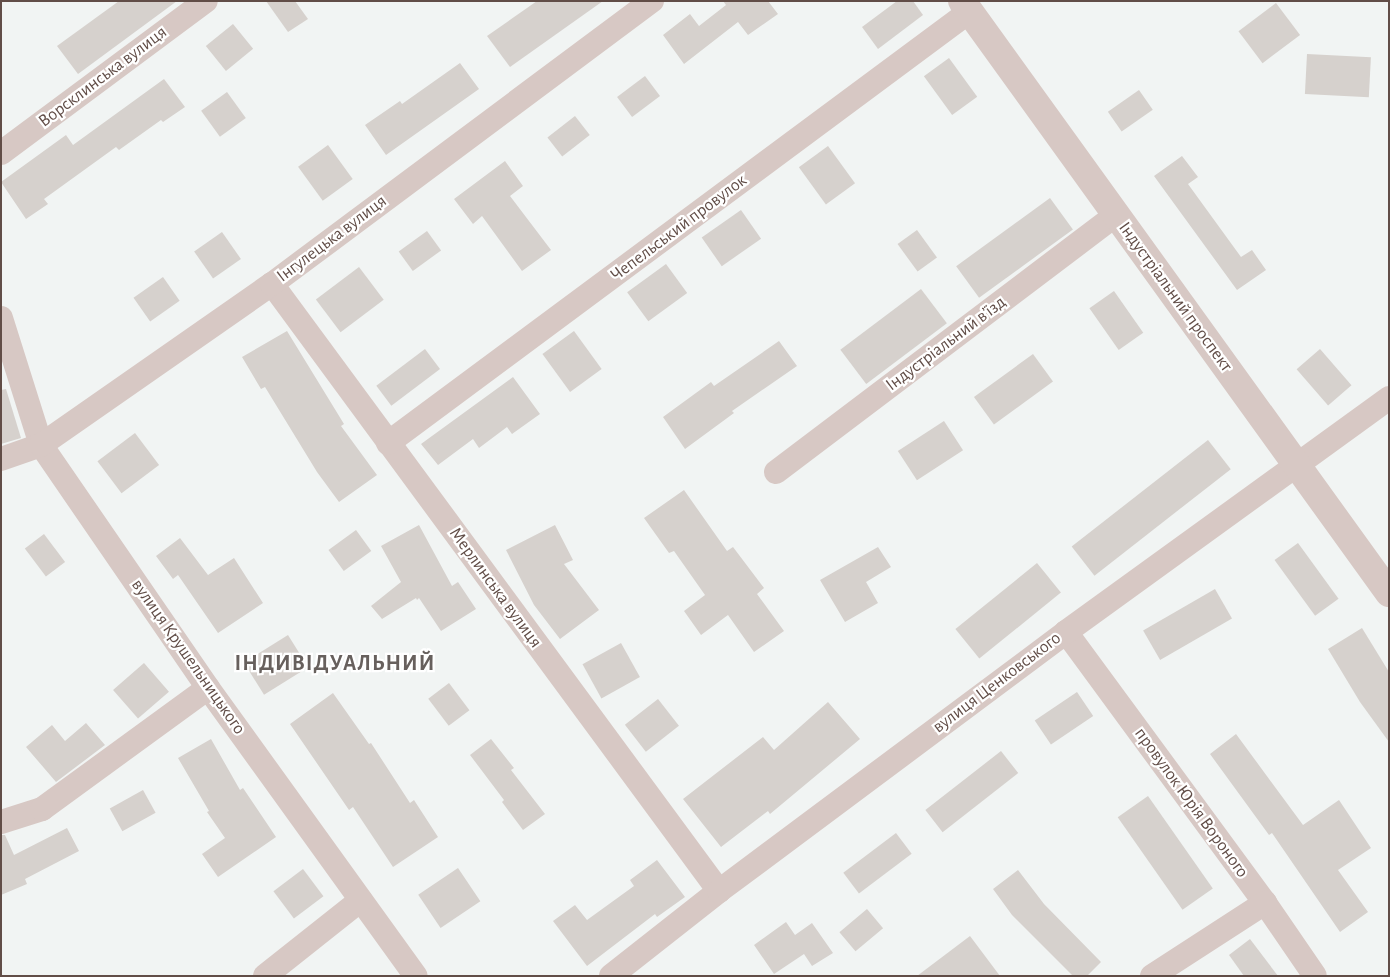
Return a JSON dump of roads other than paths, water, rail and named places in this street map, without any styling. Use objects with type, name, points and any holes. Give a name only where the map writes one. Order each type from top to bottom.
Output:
[{"type":"street","name":"Ворсклинська вулиця","points":[[1,153],[206,1]]},
{"type":"street","name":"Інгулецька вулиця","points":[[1,459],[41,445],[272,284],[652,1]]},
{"type":"street","name":"Індустріальний проспект","points":[[966,6],[1389,592]]},
{"type":"street","name":"Чепельський провулок","points":[[388,444],[966,6]]},
{"type":"street","name":"Індустріальний в’їзд","points":[[776,472],[1116,215]]},
{"type":"street","name":"Мерлинська вулиця","points":[[272,284],[719,891]]},
{"type":"street","name":"вулиця Крушельницького","points":[[1,318],[41,445],[208,688],[416,976]]},
{"type":"street","name":"вулиця Ценковського","points":[[611,976],[719,891],[1066,632],[1389,398]]},
{"type":"street","name":"провулок Юрія Вороного","points":[[1066,632],[1265,904],[1315,976]]},
{"type":"street","points":[[1,822],[42,809],[208,688]]},
{"type":"street","points":[[265,976],[361,900]]},
{"type":"street","points":[[1152,976],[1265,904]]},
{"type":"district","name":"ІНДИВІДУАЛЬНИЙ","points":[[335,664]]}]
